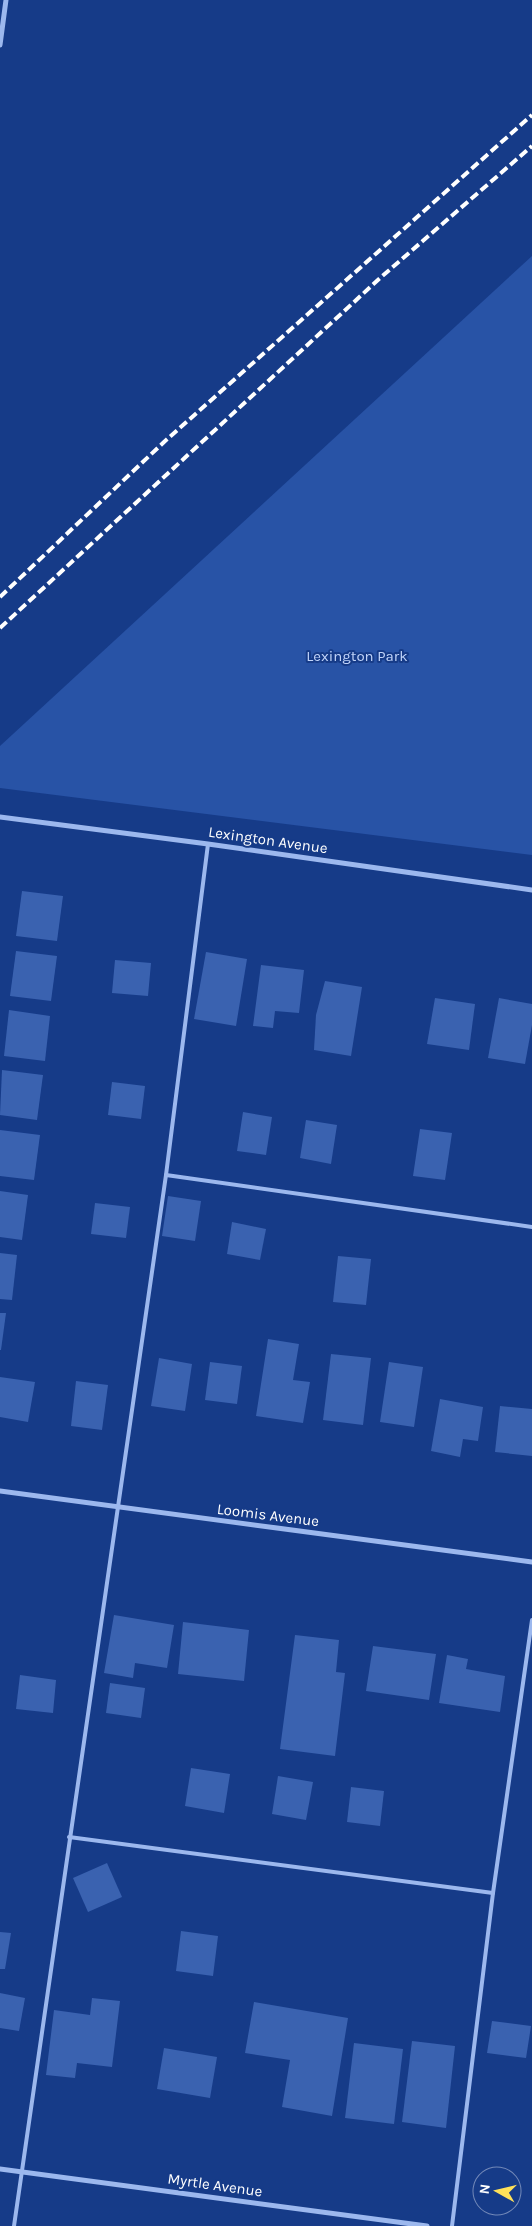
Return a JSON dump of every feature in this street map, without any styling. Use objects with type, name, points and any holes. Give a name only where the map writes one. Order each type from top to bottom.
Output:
[{"type":"street","points":[[0,44],[6,0]]},
{"type":"street","name":"Lexington Avenue","points":[[0,817],[208,844],[532,890]]},
{"type":"street","name":"Loomis Avenue","points":[[0,1491],[116,1508],[532,1562]]},
{"type":"street","name":"Myrtle Avenue","points":[[0,2170],[427,2226]]},
{"type":"lane","points":[[14,2226],[116,1508],[166,1175],[208,844]]},
{"type":"lane","points":[[166,1175],[532,1227]]},
{"type":"lane","points":[[452,2226],[493,1893],[532,1620]]},
{"type":"lane","points":[[69,1837],[493,1893]]},
{"type":"green space","name":"Lexington Park","points":[[532,256],[532,855],[0,788],[0,746]]},
{"type":"building","points":[[22,891],[63,896],[57,941],[16,936]]},
{"type":"building","points":[[16,951],[57,956],[51,1001],[10,996]]},
{"type":"building","points":[[206,952],[247,959],[236,1026],[194,1019]]},
{"type":"building","points":[[115,960],[151,963],[148,996],[112,993]]},
{"type":"building","points":[[261,965],[304,970],[299,1013],[275,1011],[273,1028],[253,1026]]},
{"type":"building","points":[[325,981],[362,987],[351,1056],[314,1050],[316,1015]]},
{"type":"building","points":[[435,998],[475,1004],[469,1050],[427,1044]]},
{"type":"building","points":[[499,998],[532,1004],[532,1025],[525,1064],[488,1058]]},
{"type":"building","points":[[9,1010],[50,1016],[45,1061],[4,1056]]},
{"type":"building","points":[[2,1070],[43,1075],[37,1120],[0,1115]]},
{"type":"building","points":[[112,1082],[145,1086],[141,1119],[108,1115]]},
{"type":"building","points":[[243,1112],[272,1117],[266,1155],[237,1151]]},
{"type":"building","points":[[306,1120],[337,1125],[331,1164],[300,1158]]},
{"type":"building","points":[[420,1129],[452,1133],[445,1180],[413,1176]]},
{"type":"building","points":[[0,1130],[40,1135],[34,1180],[0,1176]]},
{"type":"building","points":[[0,1191],[28,1195],[22,1240],[0,1237]]},
{"type":"building","points":[[168,1196],[201,1201],[195,1241],[162,1236]]},
{"type":"building","points":[[95,1203],[130,1207],[126,1238],[91,1234]]},
{"type":"building","points":[[232,1222],[266,1229],[260,1260],[227,1254]]},
{"type":"building","points":[[0,1253],[17,1255],[12,1300],[0,1299]]},
{"type":"building","points":[[338,1256],[371,1259],[366,1305],[333,1302]]},
{"type":"building","points":[[0,1313],[6,1313],[1,1350],[0,1350]]},
{"type":"building","points":[[268,1339],[299,1344],[293,1380],[310,1382],[303,1423],[256,1416]]},
{"type":"building","points":[[331,1354],[371,1358],[363,1425],[323,1420]]},
{"type":"building","points":[[159,1358],[192,1364],[185,1411],[151,1406]]},
{"type":"building","points":[[210,1362],[242,1366],[237,1404],[205,1400]]},
{"type":"building","points":[[389,1362],[423,1367],[414,1427],[380,1422]]},
{"type":"building","points":[[0,1377],[35,1382],[28,1422],[0,1417]]},
{"type":"building","points":[[76,1381],[108,1385],[102,1430],[71,1426]]},
{"type":"building","points":[[440,1399],[483,1407],[478,1441],[463,1439],[460,1457],[431,1451]]},
{"type":"building","points":[[500,1406],[532,1409],[532,1456],[495,1452]]},
{"type":"building","points":[[114,1615],[174,1625],[167,1668],[135,1663],[133,1678],[104,1673]]},
{"type":"building","points":[[183,1622],[249,1630],[244,1681],[178,1674]]},
{"type":"building","points":[[295,1635],[339,1640],[336,1672],[345,1673],[335,1756],[280,1749]]},
{"type":"building","points":[[373,1646],[436,1654],[429,1700],[366,1691]]},
{"type":"building","points":[[447,1655],[468,1659],[466,1669],[505,1676],[500,1712],[439,1703]]},
{"type":"building","points":[[20,1675],[56,1680],[53,1713],[16,1709]]},
{"type":"building","points":[[110,1683],[145,1688],[141,1718],[106,1713]]},
{"type":"building","points":[[191,1768],[230,1774],[224,1813],[185,1806]]},
{"type":"building","points":[[278,1776],[313,1782],[306,1820],[272,1814]]},
{"type":"building","points":[[351,1787],[384,1791],[380,1826],[347,1822]]},
{"type":"building","points":[[107,1863],[122,1897],[88,1912],[73,1878]]},
{"type":"building","points":[[181,1931],[218,1936],[213,1976],[176,1971]]},
{"type":"building","points":[[0,1932],[11,1933],[5,1969],[0,1969]]},
{"type":"building","points":[[0,1993],[25,1998],[19,2031],[0,2028]]},
{"type":"building","points":[[92,1998],[120,2001],[112,2067],[77,2063],[75,2078],[46,2075],[54,2010],[90,2015]]},
{"type":"building","points":[[254,2002],[348,2018],[332,2116],[282,2107],[290,2060],[245,2053]]},
{"type":"building","points":[[492,2021],[531,2026],[526,2058],[487,2053]]},
{"type":"building","points":[[412,2041],[455,2046],[446,2128],[402,2122]]},
{"type":"building","points":[[354,2043],[403,2049],[394,2124],[345,2118]]},
{"type":"building","points":[[164,2048],[217,2057],[210,2098],[157,2089]]},
{"type":"railway","points":[[0,597],[164,442],[532,115]]},
{"type":"railway","points":[[0,628],[379,279],[532,146]]}]
